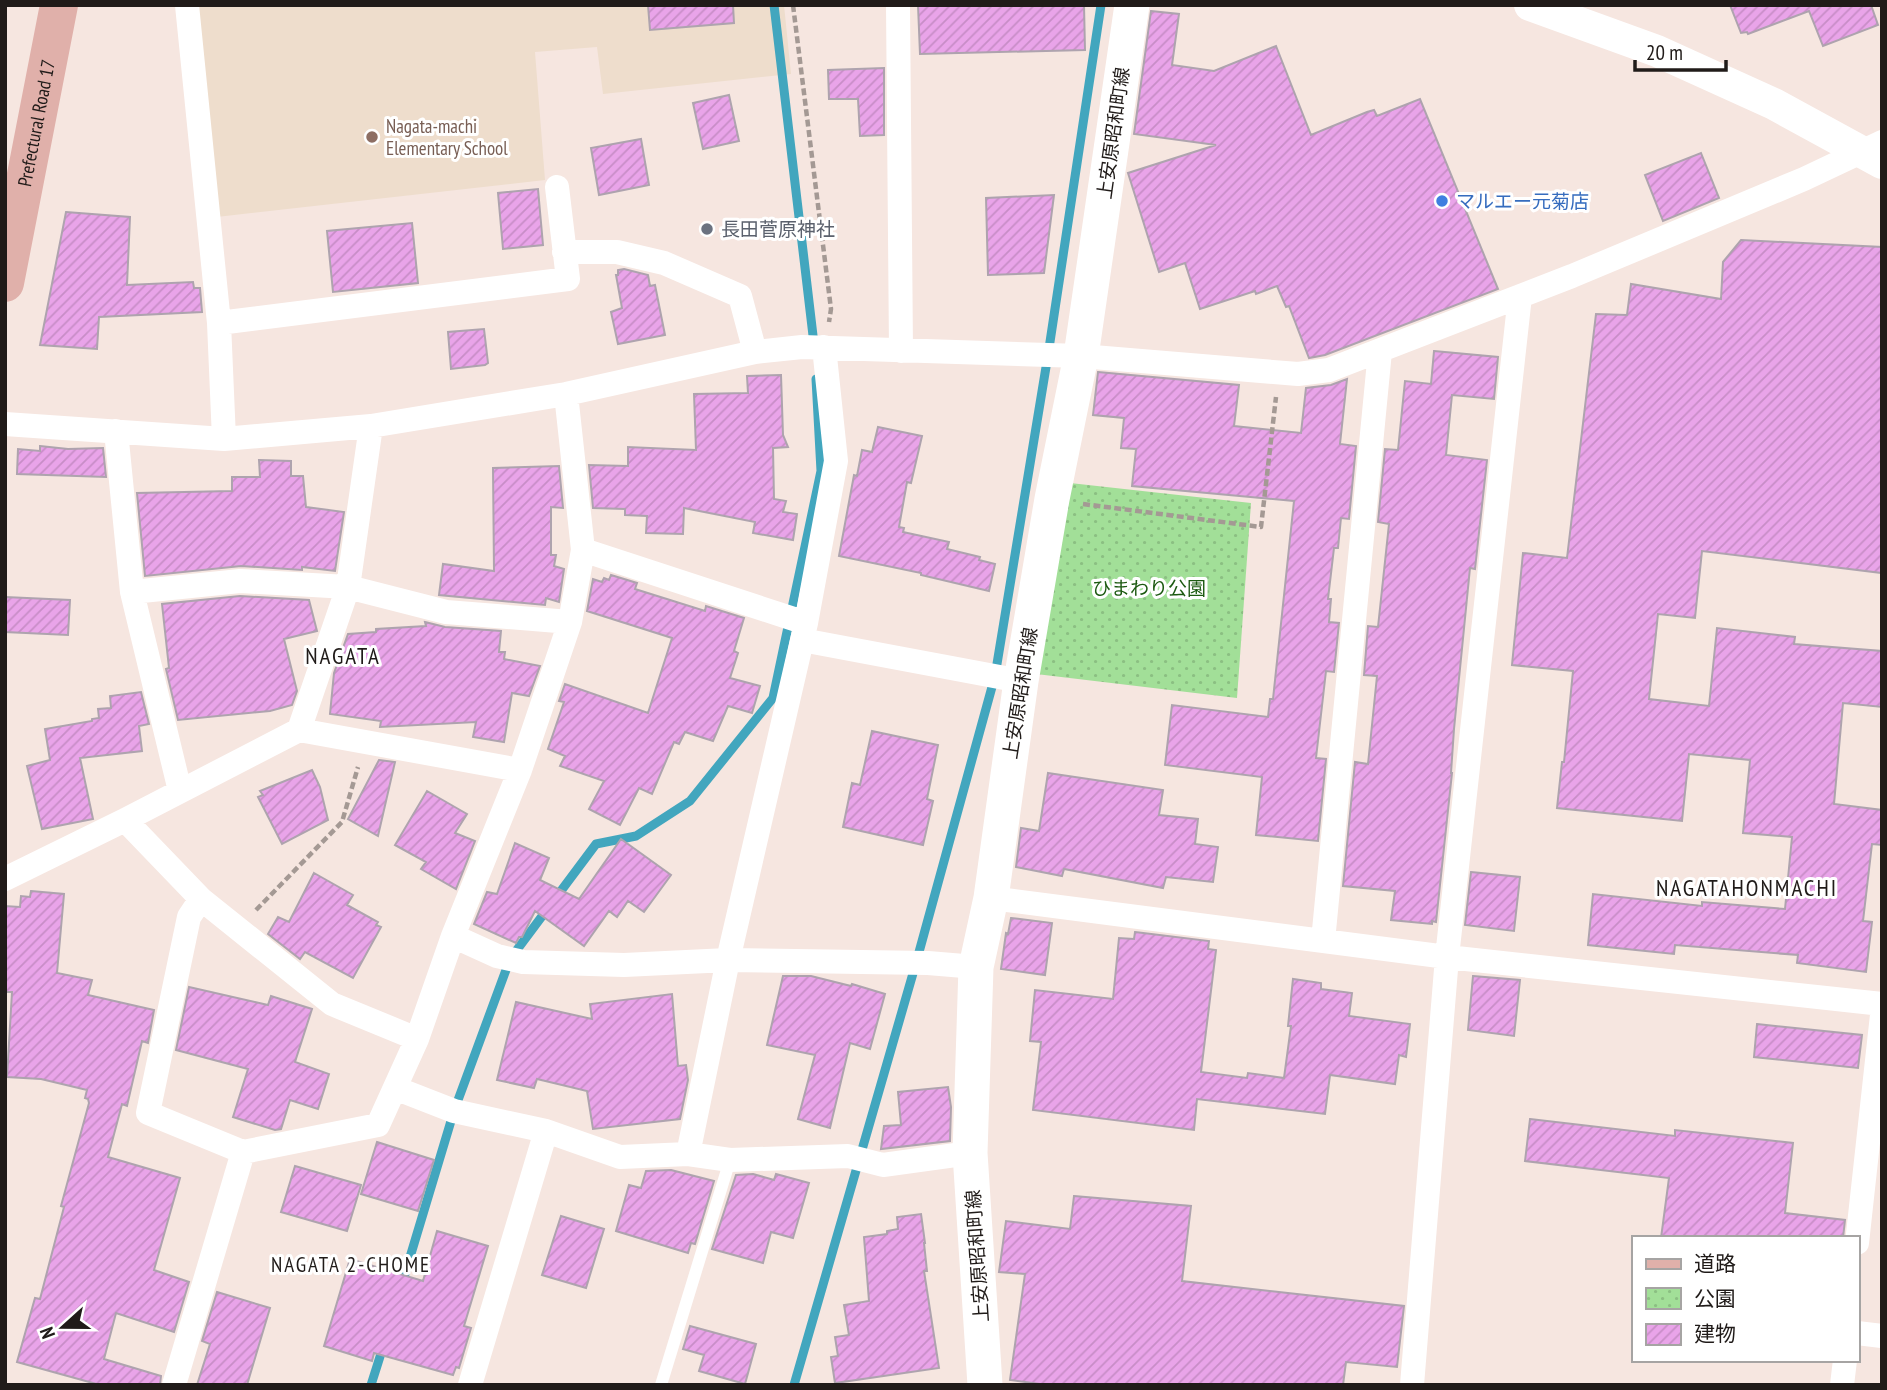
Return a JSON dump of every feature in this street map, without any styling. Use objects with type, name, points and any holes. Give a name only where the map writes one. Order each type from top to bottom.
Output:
[{"type":"main road","name":"Prefectural Road 17","points":[[5,283],[59,5]]},
{"type":"main road","name":"上安原昭和町線","points":[[985,1385],[970,1153],[976,967],[991,898],[1021,681],[1052,499],[1081,356],[1132,5]]},
{"type":"street","points":[[187,5],[219,323],[224,439]]},
{"type":"street","points":[[898,5],[901,351]]},
{"type":"street","points":[[1530,5],[1657,51],[1875,152]]},
{"type":"street","points":[[5,424],[224,439],[371,426],[566,394],[755,352],[813,347],[1081,356],[1298,374],[1329,370],[1875,152]]},
{"type":"street","points":[[219,323],[568,279],[557,187]]},
{"type":"street","points":[[564,252],[617,252],[664,263],[740,296],[755,352]]},
{"type":"street","points":[[1412,1385],[1447,957],[1520,296]]},
{"type":"street","points":[[688,1154],[728,960],[804,631],[836,461],[813,347]]},
{"type":"street","points":[[1323,941],[1380,351]]},
{"type":"street","points":[[201,899],[189,916],[148,1113],[243,1152],[378,1125],[417,1039],[453,936],[520,770],[570,622],[583,550],[566,394]]},
{"type":"street","points":[[299,730],[348,587],[371,426]]},
{"type":"street","points":[[116,431],[132,592],[180,792]]},
{"type":"street","points":[[583,550],[779,614],[804,631],[974,673],[1021,681]]},
{"type":"street","points":[[132,592],[240,581],[348,587],[446,612],[570,622]]},
{"type":"street","points":[[5,879],[299,730],[520,770]]},
{"type":"street","points":[[125,820],[201,899],[332,1004],[417,1039]]},
{"type":"street","points":[[991,898],[1447,957],[1882,1004]]},
{"type":"street","points":[[453,936],[498,956],[523,962],[624,965],[728,960],[928,963],[976,967]]},
{"type":"street","points":[[1858,1236],[1882,1015]]},
{"type":"street","points":[[395,1088],[453,1111],[547,1131],[620,1157],[688,1154],[730,1160],[848,1156],[883,1164],[970,1153]]},
{"type":"street","points":[[470,1385],[547,1131]]},
{"type":"street","points":[[174,1385],[243,1152]]},
{"type":"street","points":[[1859,1333],[1882,1336]]},
{"type":"street","points":[[1842,1385],[1845,1362]]},
{"type":"lane","points":[[661,1385],[730,1160]]},
{"type":"path","points":[[793,5],[831,309],[813,347]]},
{"type":"path","points":[[1052,499],[1261,527],[1279,372]]},
{"type":"path","points":[[239,928],[342,822],[356,771],[371,744]]},
{"type":"shaded area","name":"Nagata-machi Elementary School","points":[[193,5],[784,5],[791,74],[603,94],[597,47],[535,52],[545,180],[208,218]]},
{"type":"green space","name":"ひまわり公園","points":[[1070,483],[1251,503],[1237,698],[1036,674]]},
{"type":"building","points":[[648,5],[733,5],[734,23],[650,30]]},
{"type":"building","points":[[918,5],[1084,5],[1085,50],[920,54]]},
{"type":"building","points":[[1730,5],[1871,5],[1878,25],[1823,46],[1809,11],[1748,34],[1741,33]]},
{"type":"building","points":[[1151,11],[1179,14],[1172,65],[1214,71],[1276,46],[1311,135],[1367,112],[1374,110],[1377,116],[1420,99],[1498,289],[1325,355],[1309,358],[1289,306],[1286,307],[1277,286],[1200,309],[1185,263],[1159,272],[1128,173],[1216,145],[1134,134]]},
{"type":"building","points":[[884,68],[884,135],[860,136],[858,99],[829,99],[828,70]]},
{"type":"building","points":[[729,95],[739,141],[703,149],[693,103]]},
{"type":"building","points":[[641,139],[649,185],[599,195],[591,148]]},
{"type":"building","points":[[1701,153],[1719,198],[1663,221],[1645,175]]},
{"type":"building","points":[[538,189],[543,245],[503,249],[498,193]]},
{"type":"building","points":[[1054,195],[1044,273],[988,275],[986,198]]},
{"type":"building","points":[[66,212],[130,217],[127,285],[193,282],[194,288],[200,288],[202,312],[99,317],[97,349],[40,345]]},
{"type":"building","points":[[412,223],[418,283],[333,292],[327,231]]},
{"type":"building","points":[[1741,240],[1882,247],[1882,573],[1702,551],[1695,618],[1658,614],[1649,699],[1709,706],[1717,628],[1795,637],[1794,644],[1882,651],[1882,707],[1843,703],[1834,804],[1882,810],[1882,845],[1872,844],[1863,921],[1872,922],[1866,972],[1797,963],[1798,955],[1675,945],[1674,954],[1588,945],[1593,894],[1702,906],[1702,902],[1785,909],[1792,837],[1743,833],[1750,760],[1689,754],[1682,821],[1557,808],[1573,671],[1512,665],[1523,553],[1567,558],[1596,314],[1627,315],[1631,284],[1721,299],[1723,262]]},
{"type":"building","points":[[618,270],[648,275],[650,286],[655,285],[665,335],[618,344],[611,312],[622,308],[616,275]]},
{"type":"building","points":[[484,329],[488,363],[451,369],[448,332]]},
{"type":"building","points":[[1434,351],[1498,357],[1494,399],[1452,395],[1446,455],[1487,460],[1475,569],[1470,568],[1452,773],[1436,922],[1432,921],[1432,924],[1391,920],[1395,891],[1343,886],[1355,762],[1368,764],[1377,676],[1364,675],[1368,626],[1378,627],[1389,524],[1378,522],[1385,449],[1398,450],[1405,381],[1431,384]]},
{"type":"building","points":[[1098,372],[1239,385],[1234,426],[1301,433],[1306,388],[1331,385],[1347,379],[1340,444],[1356,446],[1349,519],[1341,518],[1338,548],[1334,548],[1328,599],[1331,599],[1329,622],[1339,623],[1334,672],[1326,671],[1316,758],[1326,759],[1318,841],[1256,835],[1262,777],[1165,765],[1172,705],[1268,717],[1270,699],[1273,699],[1294,501],[1132,486],[1136,449],[1121,448],[1124,418],[1093,415]]},
{"type":"building","points":[[781,375],[783,435],[788,447],[773,448],[774,499],[786,501],[783,512],[797,514],[793,540],[753,533],[755,522],[684,508],[683,534],[646,533],[647,516],[625,515],[625,509],[593,508],[589,465],[628,466],[628,447],[696,450],[694,394],[748,393],[747,376]]},
{"type":"building","points":[[878,427],[922,436],[911,483],[907,482],[899,527],[904,528],[903,532],[949,542],[947,549],[980,557],[979,560],[995,564],[989,591],[839,556],[854,475],[857,476],[862,450],[872,452]]},
{"type":"building","points":[[40,446],[68,449],[103,448],[106,477],[17,474],[18,449],[40,451]]},
{"type":"building","points":[[259,460],[291,461],[291,476],[303,476],[306,507],[344,512],[335,571],[302,567],[302,570],[241,566],[145,576],[137,493],[232,491],[232,477],[260,477]]},
{"type":"building","points":[[559,466],[563,508],[551,507],[551,555],[556,555],[554,566],[564,569],[559,602],[546,598],[545,605],[439,595],[443,564],[494,571],[493,468]]},
{"type":"building","points":[[611,575],[637,583],[635,589],[705,611],[706,606],[744,618],[734,651],[738,653],[730,678],[760,686],[752,713],[728,706],[713,741],[685,732],[679,744],[674,742],[652,794],[639,788],[620,825],[589,809],[604,781],[560,766],[565,756],[548,749],[564,702],[559,701],[565,684],[648,713],[672,638],[587,611],[593,579],[602,582],[604,578],[609,580]]},
{"type":"building","points":[[240,596],[309,600],[317,631],[284,639],[297,691],[292,705],[270,711],[178,720],[166,669],[169,668],[162,604]]},
{"type":"building","points":[[5,597],[70,600],[68,635],[5,632]]},
{"type":"building","points":[[425,622],[445,627],[501,631],[499,652],[505,652],[504,659],[540,666],[529,696],[512,693],[504,742],[473,737],[476,722],[380,727],[381,721],[330,714],[334,673],[348,634],[376,632],[376,629],[426,626]]},
{"type":"building","points":[[141,692],[149,724],[139,726],[142,751],[80,758],[93,819],[42,829],[27,766],[50,760],[45,729],[92,721],[99,718],[98,709],[111,708],[110,696]]},
{"type":"building","points":[[872,731],[938,745],[927,799],[933,801],[923,845],[843,827],[852,783],[860,785]]},
{"type":"building","points":[[379,760],[395,762],[378,836],[348,819]]},
{"type":"building","points":[[312,770],[320,787],[328,820],[282,844],[258,797],[263,795],[260,791]]},
{"type":"building","points":[[1048,773],[1163,790],[1159,815],[1198,819],[1195,844],[1218,847],[1213,882],[1166,877],[1163,888],[1064,869],[1062,876],[1016,867],[1021,828],[1039,831]]},
{"type":"building","points":[[427,791],[467,814],[455,833],[475,841],[456,889],[421,869],[426,862],[395,845]]},
{"type":"building","points":[[621,839],[671,875],[644,912],[628,901],[617,917],[609,911],[584,946],[535,911],[516,943],[474,924],[487,892],[497,894],[515,843],[549,858],[540,880],[579,899]]},
{"type":"building","points":[[1471,872],[1520,877],[1514,931],[1465,925]]},
{"type":"building","points":[[314,873],[353,895],[347,905],[378,922],[376,925],[381,927],[353,978],[305,952],[300,959],[268,934],[278,917],[289,922]]},
{"type":"building","points":[[31,891],[64,894],[57,973],[92,980],[88,995],[154,1010],[148,1043],[142,1041],[127,1106],[122,1104],[108,1157],[180,1178],[154,1270],[189,1282],[174,1332],[116,1313],[104,1359],[161,1376],[160,1385],[100,1385],[17,1362],[35,1298],[40,1299],[64,1207],[61,1206],[89,1103],[85,1098],[87,1090],[41,1079],[7,1077],[12,992],[5,992],[5,906],[20,907],[21,896],[30,897]]},
{"type":"building","points":[[1011,918],[1052,923],[1045,975],[1001,969]]},
{"type":"building","points":[[1135,932],[1209,941],[1208,949],[1216,950],[1201,1072],[1247,1078],[1248,1073],[1284,1078],[1291,1026],[1288,1026],[1293,979],[1321,983],[1321,989],[1352,993],[1349,1016],[1410,1024],[1406,1057],[1399,1055],[1395,1084],[1330,1075],[1325,1114],[1197,1099],[1194,1130],[1033,1110],[1041,1042],[1030,1041],[1035,990],[1113,999],[1119,938],[1134,939]]},
{"type":"building","points":[[783,976],[811,976],[885,994],[870,1049],[850,1043],[830,1128],[798,1119],[815,1055],[767,1045]]},
{"type":"building","points":[[1473,976],[1520,980],[1514,1036],[1468,1030]]},
{"type":"building","points":[[189,987],[268,1005],[271,996],[312,1009],[295,1062],[329,1074],[318,1109],[290,1100],[281,1129],[275,1130],[233,1117],[248,1069],[176,1050]]},
{"type":"building","points":[[672,994],[678,1066],[686,1065],[688,1080],[680,1119],[593,1129],[587,1091],[537,1079],[534,1088],[497,1080],[516,1002],[592,1019],[590,1004]]},
{"type":"building","points":[[1757,1024],[1862,1035],[1858,1068],[1754,1057]]},
{"type":"building","points":[[948,1087],[951,1107],[950,1141],[881,1149],[884,1126],[901,1125],[898,1092]]},
{"type":"building","points":[[1530,1119],[1675,1136],[1675,1130],[1793,1143],[1785,1213],[1845,1220],[1843,1236],[1661,1236],[1669,1178],[1525,1161]]},
{"type":"building","points":[[377,1142],[434,1160],[418,1211],[361,1194]]},
{"type":"building","points":[[295,1166],[361,1185],[347,1231],[281,1212]]},
{"type":"building","points":[[671,1170],[714,1181],[695,1244],[691,1243],[688,1253],[616,1231],[629,1185],[641,1188],[646,1171]]},
{"type":"building","points":[[753,1174],[774,1180],[776,1174],[809,1183],[793,1238],[771,1232],[763,1263],[712,1249],[736,1175]]},
{"type":"building","points":[[1074,1196],[1191,1206],[1182,1281],[1404,1306],[1397,1367],[1346,1362],[1343,1385],[1047,1385],[1010,1380],[1025,1274],[999,1272],[1006,1221],[1070,1229]]},
{"type":"building","points":[[921,1214],[927,1271],[924,1271],[939,1368],[835,1383],[831,1357],[838,1356],[835,1337],[849,1335],[844,1305],[869,1301],[864,1237],[887,1234],[887,1231],[898,1229],[897,1217]]},
{"type":"building","points":[[561,1216],[604,1229],[586,1288],[542,1275]]},
{"type":"building","points":[[437,1231],[488,1246],[464,1326],[471,1328],[459,1368],[456,1367],[453,1375],[374,1353],[372,1361],[324,1346],[350,1259],[423,1281]]},
{"type":"building","points":[[217,1292],[270,1308],[247,1385],[197,1385],[210,1344],[202,1341]]},
{"type":"building","points":[[690,1326],[756,1344],[745,1384],[699,1371],[704,1355],[683,1349]]},
{"type":"waterway","points":[[774,5],[814,344]]},
{"type":"waterway","points":[[794,1385],[916,963],[995,676],[1048,355],[1101,5]]},
{"type":"waterway","points":[[401,1287],[454,1111],[510,959],[596,844],[636,836],[690,801],[773,698],[821,471],[816,379]]},
{"type":"waterway","points":[[371,1385],[384,1344]]},
{"type":"place","name":"Nagata-machi Elementary School","points":[[372,137]]},
{"type":"place","name":"マルエー元菊店","points":[[1442,201]]},
{"type":"place","name":"長田菅原神社","points":[[707,229]]},
{"type":"district","name":"NAGATA","points":[[343,655]]},
{"type":"district","name":"NAGATAHONMACHI","points":[[1747,887]]},
{"type":"district","name":"NAGATA 2-CHOME","points":[[351,1264]]}]
